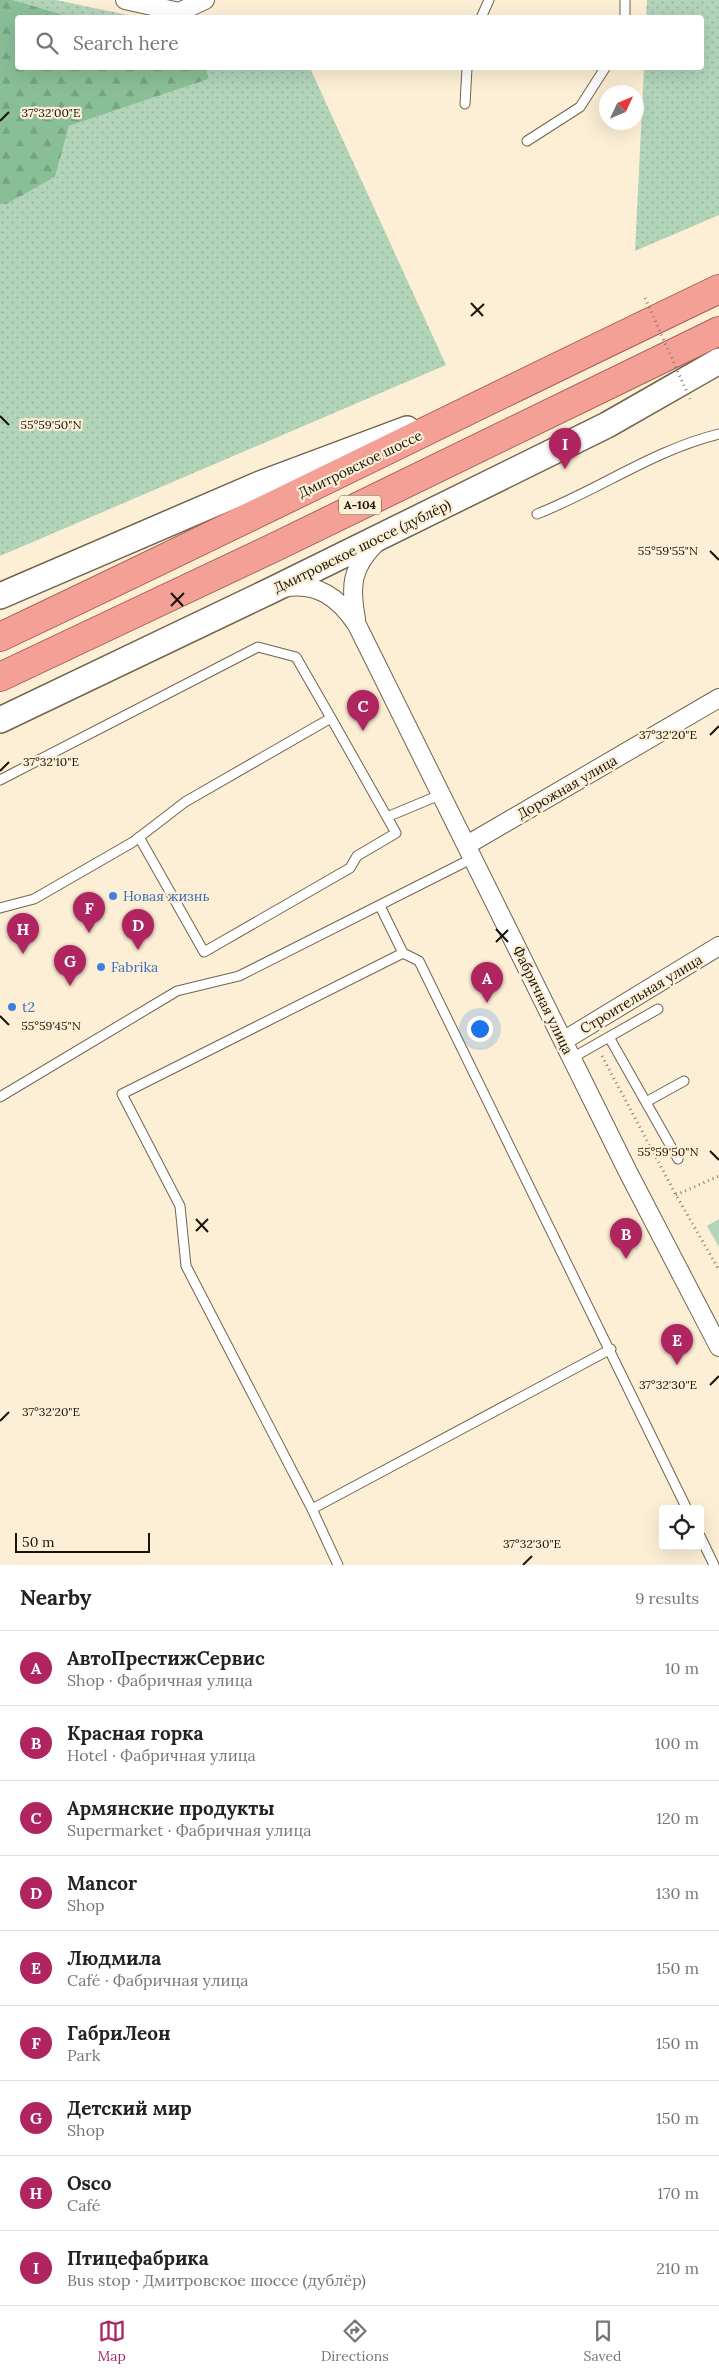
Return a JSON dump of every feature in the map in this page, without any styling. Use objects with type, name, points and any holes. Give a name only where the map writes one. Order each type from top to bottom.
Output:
[{"type":"highway","name":"Дмитровское шоссе","points":[[0,637],[257,515],[503,392],[719,289]]},
{"type":"highway","name":"А-104","points":[[0,677],[282,543],[719,331]]},
{"type":"main road","name":"Дмитровское шоссе (дублёр)","points":[[0,720],[272,590],[607,425],[719,361]]},
{"type":"main road","points":[[0,596],[24,584],[260,484],[503,392]]},
{"type":"main road","points":[[0,592],[24,584]]},
{"type":"street","points":[[125,0],[179,12],[205,0]]},
{"type":"street","name":"Фабричная улица","points":[[357,625],[352,584],[357,568],[365,554],[383,536]]},
{"type":"street","name":"Фабричная улица","points":[[272,590],[294,586],[315,589],[331,595],[345,606],[357,625],[563,1041],[719,1347]]},
{"type":"street","name":"Дорожная улица","points":[[470,852],[719,698]]},
{"type":"street","name":"Строительная улица","points":[[563,1041],[719,946]]},
{"type":"lane","points":[[482,15],[489,0]]},
{"type":"lane","points":[[625,0],[625,15]]},
{"type":"lane","points":[[465,104],[467,70]]},
{"type":"lane","points":[[527,141],[580,107],[604,70]]},
{"type":"lane","points":[[537,514],[568,502],[678,448],[719,434]]},
{"type":"lane","points":[[0,780],[258,647],[296,657],[396,833],[357,856],[350,868],[204,952],[139,837]]},
{"type":"lane","points":[[0,908],[34,898],[139,837],[185,802],[331,718]]},
{"type":"lane","points":[[387,817],[442,794]]},
{"type":"lane","points":[[0,1097],[177,991],[239,976],[380,906],[470,852]]},
{"type":"lane","points":[[380,906],[403,952],[419,961],[611,1349],[685,1505]]},
{"type":"lane","points":[[338,1565],[312,1509],[186,1266],[180,1206],[122,1094],[403,952]]},
{"type":"lane","points":[[572,1058],[658,1009]]},
{"type":"lane","points":[[609,1037],[678,1159]]},
{"type":"lane","points":[[646,1102],[684,1080]]},
{"type":"lane","points":[[312,1509],[611,1349]]},
{"type":"lane","points":[[704,1544],[714,1565]]},
{"type":"path","points":[[645,298],[690,399]]},
{"type":"path","points":[[596,1044],[676,1195],[719,1270]]},
{"type":"path","points":[[676,1195],[719,1176]]},
{"type":"green space","points":[[0,0],[13,0],[64,15],[15,15],[15,70],[207,70],[209,79],[69,126],[55,177],[7,204],[0,204]]},
{"type":"green space","points":[[13,0],[56,0],[127,15],[64,15]]},
{"type":"green space","points":[[647,0],[719,0],[719,215],[635,251],[641,130],[644,130],[644,70],[704,70],[704,15],[646,15]]},
{"type":"green space","points":[[207,70],[311,70],[446,365],[0,556],[0,204],[7,204],[55,177],[69,126],[209,79]]},
{"type":"green space","points":[[719,1219],[719,1247],[707,1226]]},
{"type":"place","name":"Птицефабрика","points":[[565,469]]},
{"type":"place","name":"Армянские продукты","points":[[363,731]]},
{"type":"place","name":"Новая жизнь","points":[[113,896]]},
{"type":"place","name":"ГабриЛеон","points":[[89,933]]},
{"type":"place","name":"Mancor","points":[[138,950]]},
{"type":"place","name":"Osco","points":[[23,954]]},
{"type":"place","name":"Fabrika","points":[[101,967]]},
{"type":"place","name":"Детский мир","points":[[70,986]]},
{"type":"place","name":"АвтоПрестижСервис","points":[[487,1003]]},
{"type":"place","name":"t2","points":[[12,1007]]},
{"type":"place","name":"Красная горка","points":[[626,1259]]},
{"type":"place","name":"Людмила","points":[[677,1365]]}]
